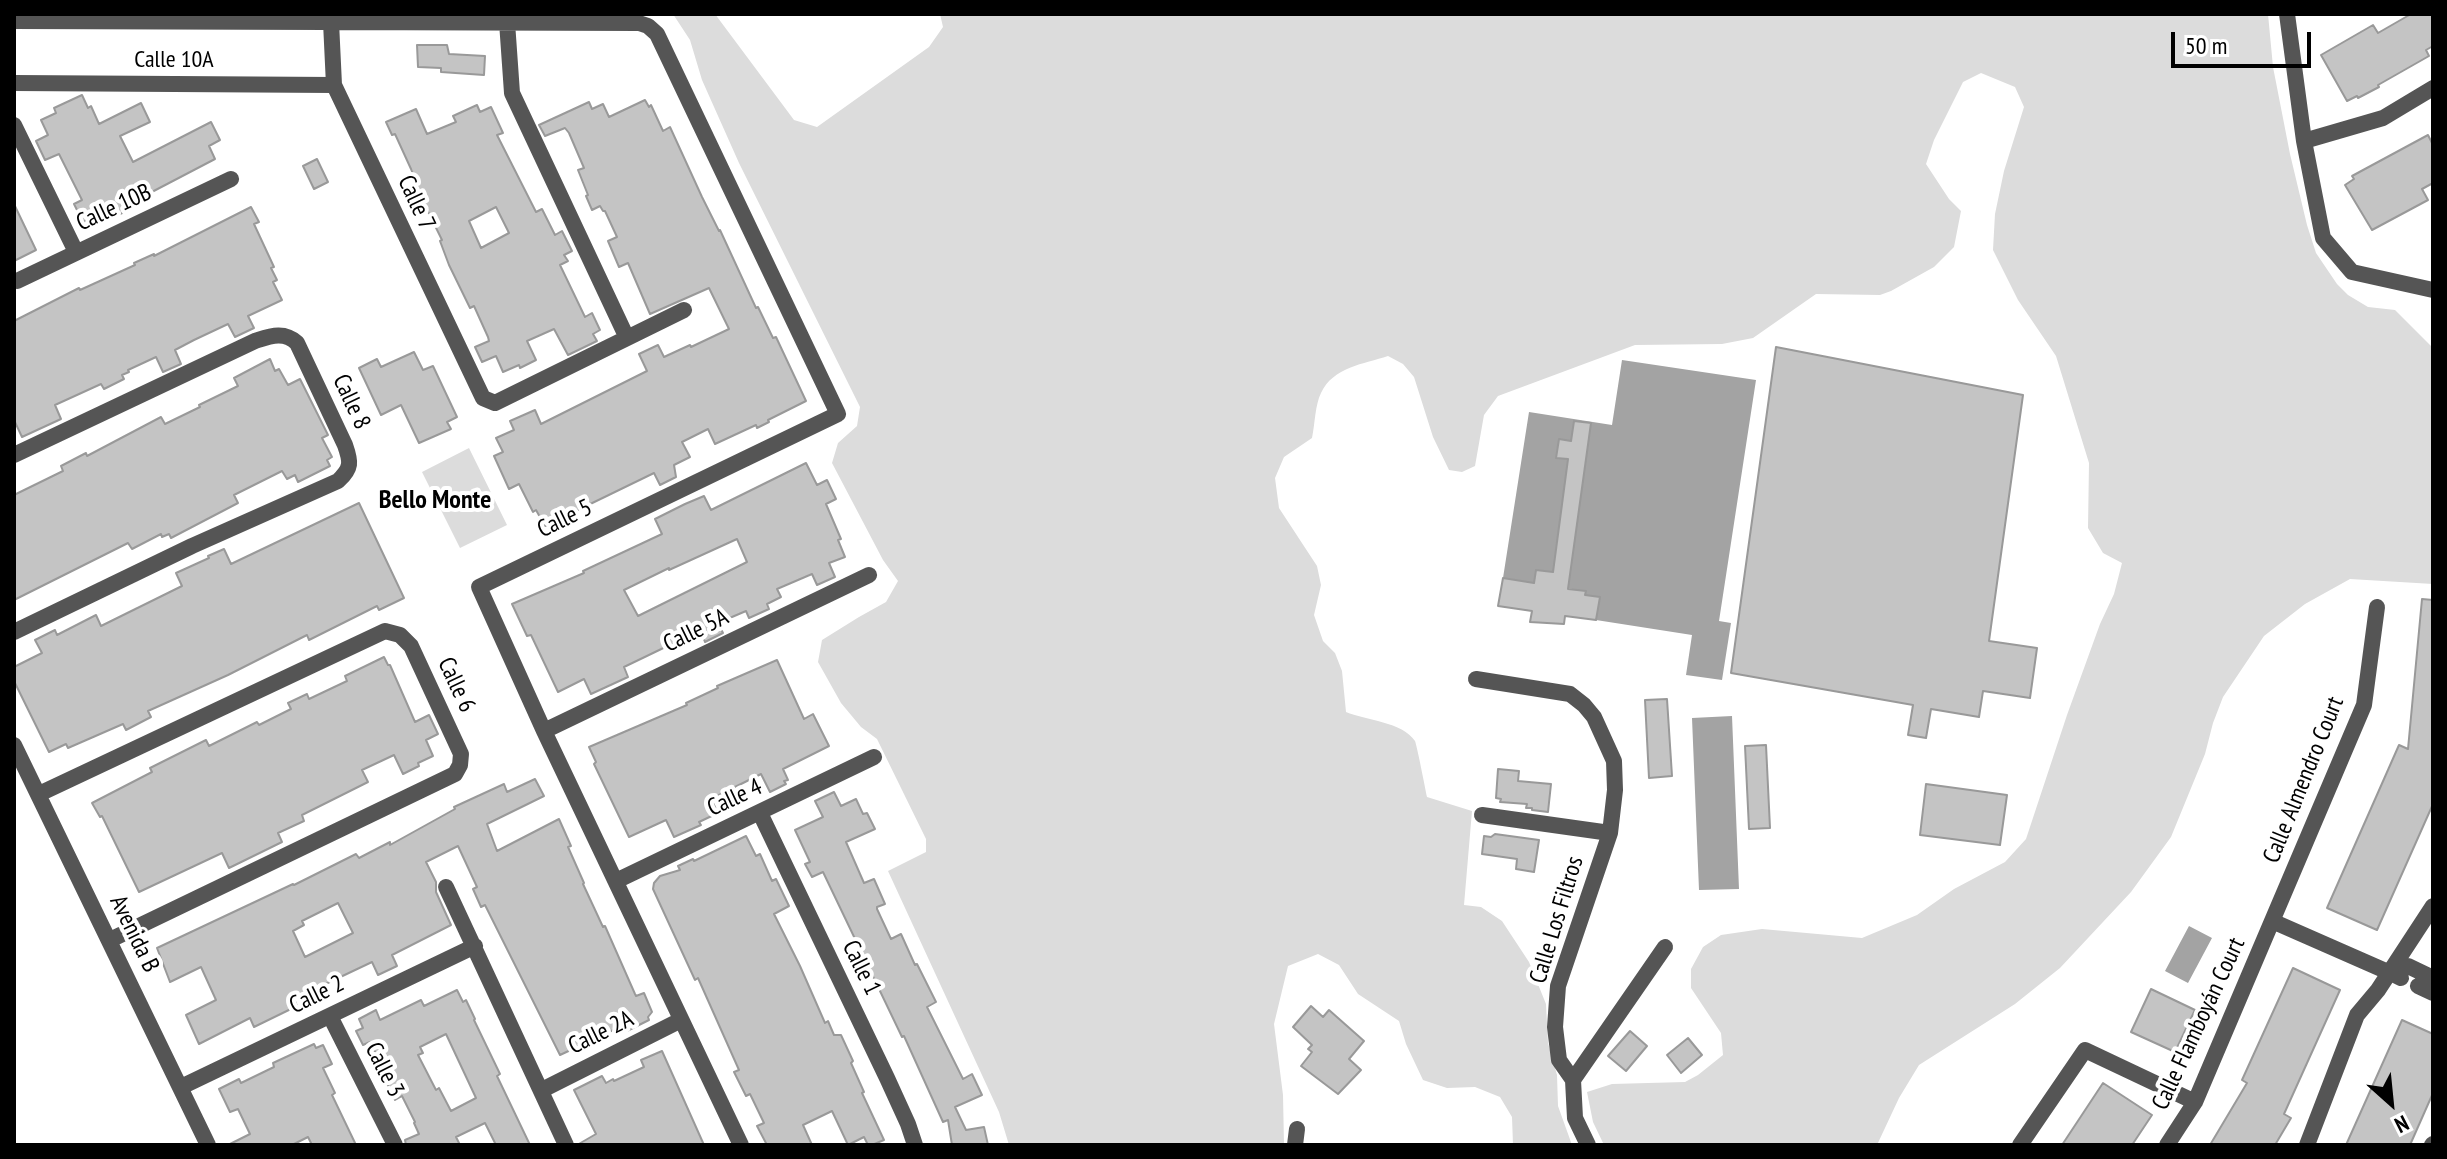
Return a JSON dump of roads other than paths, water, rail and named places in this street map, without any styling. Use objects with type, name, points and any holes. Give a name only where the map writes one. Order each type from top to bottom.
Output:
[{"type":"street","points":[[2287,14],[2304,141],[2323,238],[2352,272],[2433,290]]},
{"type":"street","points":[[14,21],[249,18],[331,22],[507,22],[512,93],[627,338],[684,310]]},
{"type":"street","name":"Calle 7","points":[[331,22],[334,85],[483,398],[495,403],[627,338]]},
{"type":"street","name":"Calle 5","points":[[507,22],[639,23],[657,34],[838,414],[479,587],[741,1145]]},
{"type":"street","name":"Calle 10A","points":[[14,83],[334,85]]},
{"type":"street","points":[[2304,141],[2383,118],[2433,88]]},
{"type":"street","points":[[14,125],[76,252]]},
{"type":"street","name":"Calle 10B","points":[[17,281],[231,179]]},
{"type":"street","name":"Calle 8","points":[[14,455],[255,341],[277,335],[289,336],[297,343],[351,461],[348,471],[338,481],[192,546],[14,632]]},
{"type":"street","name":"Calle 5A","points":[[544,731],[869,575]]},
{"type":"street","name":"Calle Almendro Court","points":[[2272,921],[2364,705],[2377,607]]},
{"type":"street","name":"Calle 6","points":[[39,794],[385,631],[400,635],[411,646],[461,754],[455,774],[110,940]]},
{"type":"street","points":[[1476,679],[1570,694],[1584,705],[1598,725],[1614,761],[1615,790],[1610,833]]},
{"type":"street","name":"Avenida B","points":[[14,745],[208,1145]]},
{"type":"street","name":"Calle 4","points":[[616,881],[874,757]]},
{"type":"street","name":"Calle 1","points":[[760,813],[887,1078],[915,1145]]},
{"type":"street","name":"Calle Los Filtros","points":[[1482,815],[1610,833],[1558,986],[1555,1027],[1559,1060],[1573,1080],[1575,1118],[1588,1145]]},
{"type":"street","points":[[446,887],[566,1145]]},
{"type":"street","points":[[2395,975],[2405,950],[2433,906]]},
{"type":"street","points":[[2272,921],[2395,975]]},
{"type":"street","name":"Calle Flamboyán Court","points":[[2167,1145],[2195,1102],[2272,921]]},
{"type":"street","name":"Calle 2","points":[[181,1087],[475,946]]},
{"type":"street","points":[[1573,1080],[1665,947]]},
{"type":"street","points":[[2307,1145],[2357,1015],[2378,990],[2408,966],[2428,986]]},
{"type":"street","name":"Calle 3","points":[[330,1016],[395,1145]]},
{"type":"street","name":"Calle 2A","points":[[542,1090],[681,1020]]},
{"type":"street","points":[[2020,1145],[2085,1050],[2195,1102]]},
{"type":"district","name":"Bello Monte","points":[[435,501]]}]
